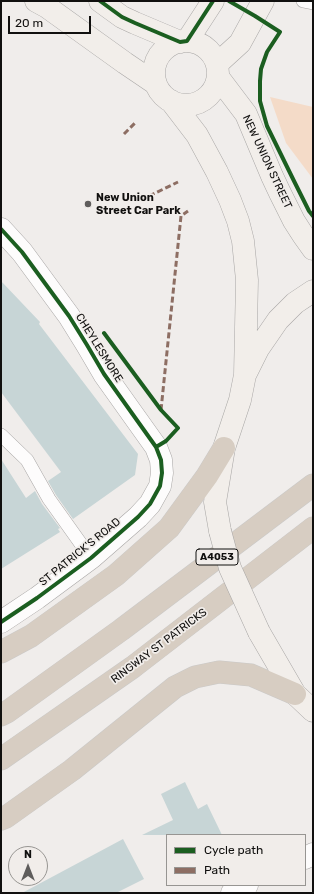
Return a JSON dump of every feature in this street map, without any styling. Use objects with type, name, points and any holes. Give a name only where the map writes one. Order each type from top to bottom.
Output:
[{"type":"highway","points":[[1,652],[31,636],[116,575],[169,528],[207,476],[224,448]]},
{"type":"highway","name":"A4053","points":[[1,715],[121,630],[313,485]]},
{"type":"highway","name":"RINGWAY ST PATRICKS","points":[[1,759],[133,667],[313,528]]},
{"type":"highway","points":[[1,819],[72,770],[176,687],[195,677],[219,672],[251,675],[295,694]]},
{"type":"street","points":[[36,1],[47,7],[156,84]]},
{"type":"street","points":[[100,1],[122,17],[135,24],[183,42]]},
{"type":"street","points":[[183,42],[213,1]]},
{"type":"street","points":[[217,70],[240,43],[264,1]]},
{"type":"street","points":[[171,101],[185,105],[200,102],[209,96],[214,90],[217,83],[217,70],[211,53],[206,48],[193,42],[183,42],[173,45],[166,49],[159,58],[156,63],[155,70],[156,84],[160,91],[171,101],[197,135],[217,172],[238,221],[243,247],[247,280],[245,374],[240,400],[224,448],[215,502],[220,531],[230,568],[259,632],[295,694],[312,711]]},
{"type":"street","name":"NEW UNION STREET","points":[[217,70],[246,114],[272,176],[287,207],[313,249]]},
{"type":"street","name":"CHEYLESMORE","points":[[1,229],[26,257],[69,316],[104,374],[156,447],[161,460],[162,473],[160,486]]},
{"type":"street","points":[[245,374],[258,349],[278,320],[295,303],[313,291]]},
{"type":"street","name":"ST PATRICK'S ROAD","points":[[1,622],[37,598],[91,558],[138,517],[150,504],[160,486]]},
{"type":"street","points":[[232,893],[246,886]]},
{"type":"lane","points":[[303,1],[313,3]]},
{"type":"lane","points":[[1,435],[27,460],[49,499],[91,558]]},
{"type":"shaded area","points":[[270,97],[313,107],[313,179],[286,143]]},
{"type":"building","points":[[1,281],[40,322],[39,324],[138,454],[135,475],[73,519],[48,481],[61,472],[1,392]]},
{"type":"building","points":[[1,459],[26,498],[35,491],[42,504],[60,528],[58,529],[60,532],[1,569]]},
{"type":"building","points":[[185,782],[198,809],[207,804],[222,834],[142,835],[173,820],[161,794]]},
{"type":"building","points":[[123,839],[144,879],[116,893],[22,893],[35,886],[48,886],[48,879]]},
{"type":"marked path","points":[[124,134],[135,123]]},
{"type":"marked path","points":[[141,200],[178,182]]},
{"type":"marked path","points":[[161,410],[181,216],[188,211]]},
{"type":"cycle path","points":[[100,1],[122,17],[180,42],[187,41],[213,1]]},
{"type":"cycle path","points":[[229,1],[280,32],[267,52],[261,69],[260,101],[267,126],[309,211],[313,216]]},
{"type":"cycle path","points":[[1,229],[22,252],[69,316],[104,374],[156,447],[161,460],[162,473],[160,486],[150,504],[138,517],[91,558],[37,598],[1,622]]},
{"type":"cycle path","points":[[104,333],[161,410],[178,428],[166,441],[156,447]]},
{"type":"place","name":"New Union Street Car Park","points":[[88,204]]}]
